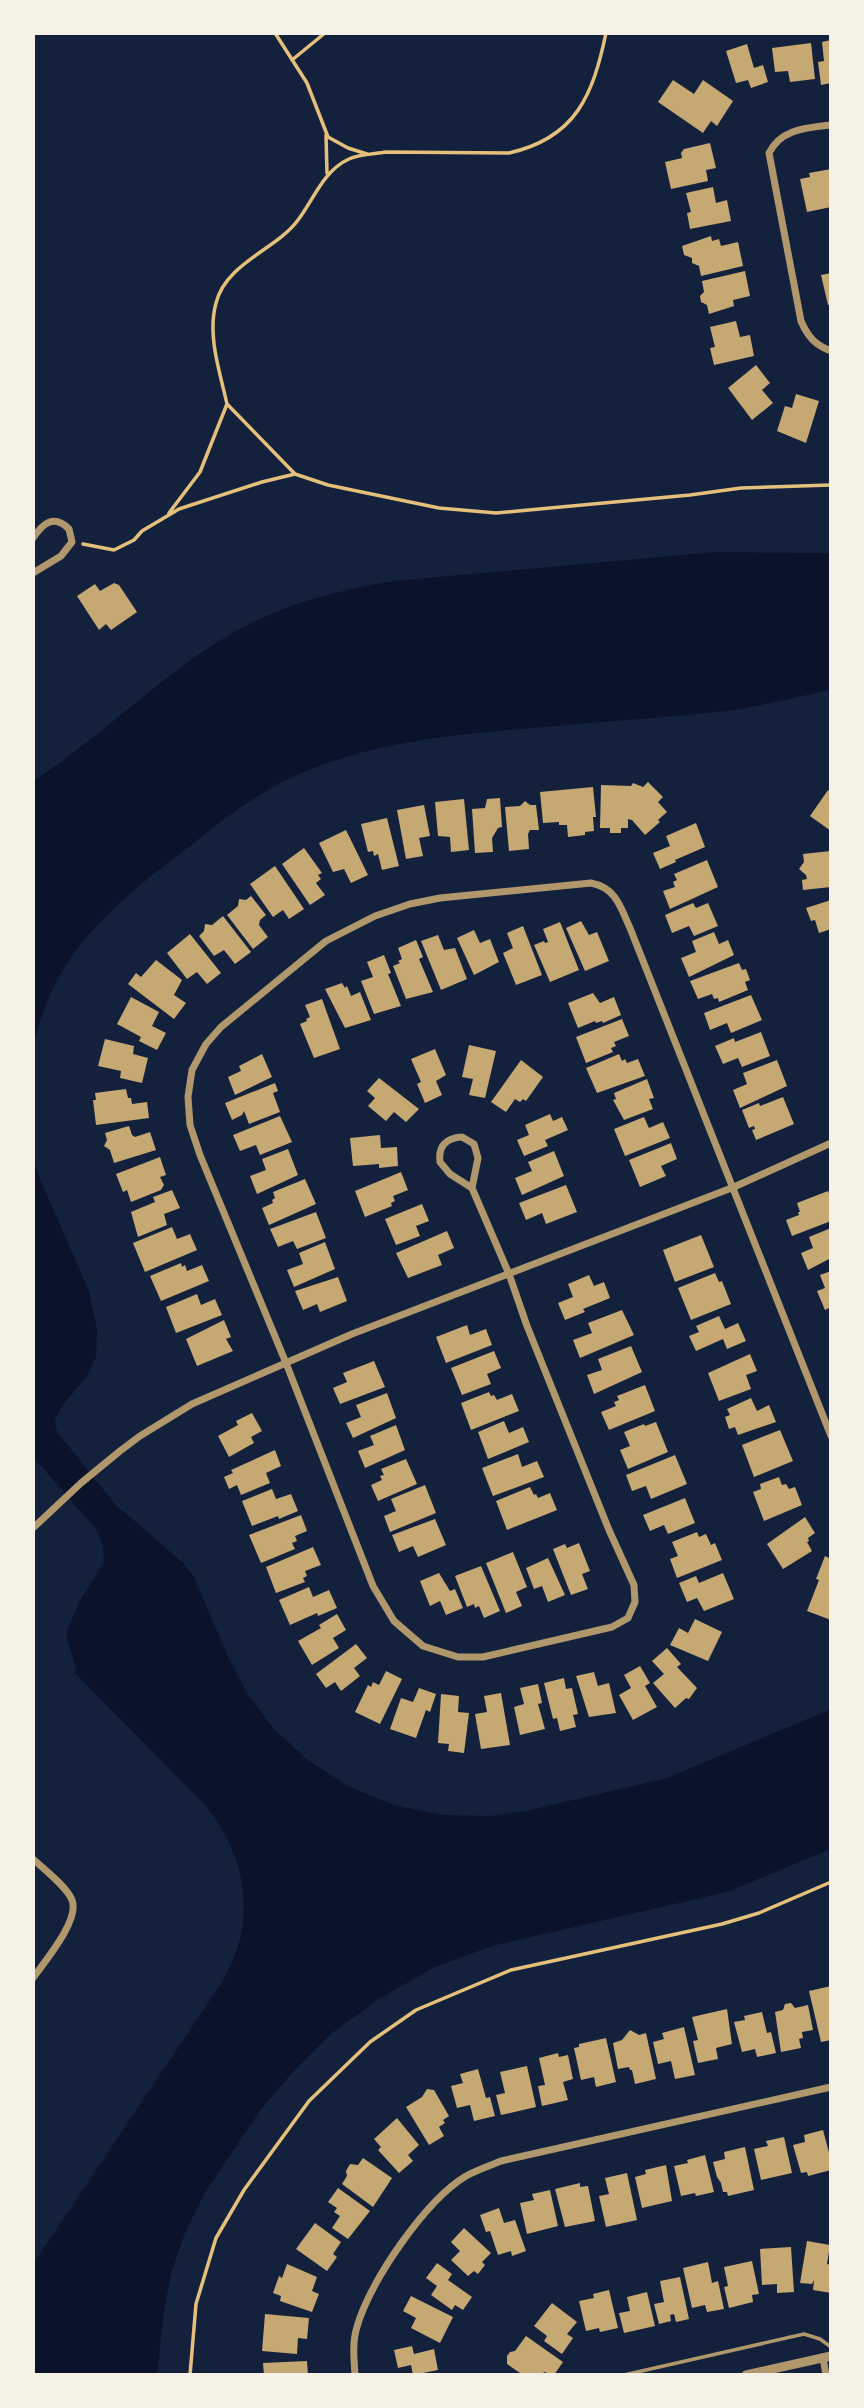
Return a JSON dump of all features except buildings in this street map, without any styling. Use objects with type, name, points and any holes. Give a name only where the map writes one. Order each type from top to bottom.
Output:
[{"type":"street","points":[[831,125],[796,129],[775,140],[769,153],[802,321],[807,334],[817,346],[831,351]]},
{"type":"street","points":[[33,538],[48,521],[58,521],[69,529],[72,542],[61,556],[33,573]]},
{"type":"street","points":[[472,1188],[478,1158],[474,1144],[462,1137],[447,1140],[442,1147],[440,1161],[450,1174],[472,1188],[509,1274],[577,1452],[634,1585],[635,1602],[628,1618],[612,1627],[483,1657],[458,1657],[423,1646],[394,1621],[373,1586],[190,1125],[188,1097],[192,1070],[206,1044],[220,1027],[326,941],[375,916],[410,904],[440,898],[577,884],[604,886],[614,894],[734,1187],[831,1436]]},
{"type":"street","points":[[33,1528],[120,1451],[192,1404],[352,1334],[734,1187],[831,1143]]},
{"type":"street","points":[[33,1859],[66,1891],[72,1899],[74,1910],[66,1929],[33,1978]]},
{"type":"street","points":[[355,2375],[353,2351],[356,2329],[368,2295],[423,2216],[436,2201],[465,2177],[501,2161],[831,2087]]},
{"type":"street","points":[[746,2375],[827,2357],[826,2375]]},
{"type":"lane","points":[[624,2375],[804,2333],[831,2347]]},
{"type":"path","points":[[275,33],[307,83],[328,137],[348,148],[369,154]]},
{"type":"path","points":[[292,60],[325,33]]},
{"type":"path","points":[[166,516],[200,472],[227,404],[212,329],[216,300],[230,279],[252,256],[296,223],[327,174],[349,158],[386,152],[509,153],[529,149],[558,133],[574,119],[588,95],[600,63],[606,33]]},
{"type":"path","points":[[326,133],[327,174]]},
{"type":"path","points":[[227,404],[295,474],[328,485],[427,506],[496,513],[741,488],[831,485]]},
{"type":"path","points":[[72,542],[114,550],[134,540],[142,531],[166,516],[262,482],[295,474]]},
{"type":"path","points":[[190,2375],[196,2304],[216,2238],[244,2190],[309,2101],[370,2042],[416,2010],[511,1970],[722,1924],[759,1913],[831,1882]]},
{"type":"water","points":[[715,552],[831,553],[831,690],[727,711],[469,734],[405,743],[341,759],[288,779],[212,828],[136,889],[96,927],[64,968],[41,1018],[33,1047],[33,781],[89,741],[196,656],[255,621],[305,601],[357,588],[393,581]]},
{"type":"water","points":[[33,1151],[37,1172],[89,1291],[97,1329],[96,1357],[86,1378],[62,1406],[55,1420],[57,1432],[115,1504],[182,1562],[193,1575],[229,1659],[247,1693],[274,1729],[308,1760],[348,1786],[394,1805],[442,1815],[490,1816],[526,1811],[667,1778],[831,1709],[831,1849],[727,1892],[492,1946],[433,1968],[379,1999],[332,2033],[290,2075],[260,2111],[204,2194],[185,2233],[171,2274],[157,2375],[33,2375],[33,2264],[224,1979],[236,1953],[242,1929],[243,1891],[234,1855],[217,1821],[205,1805],[74,1672],[76,1670],[66,1634],[79,1602],[104,1562],[103,1545],[96,1529],[33,1457]]}]
